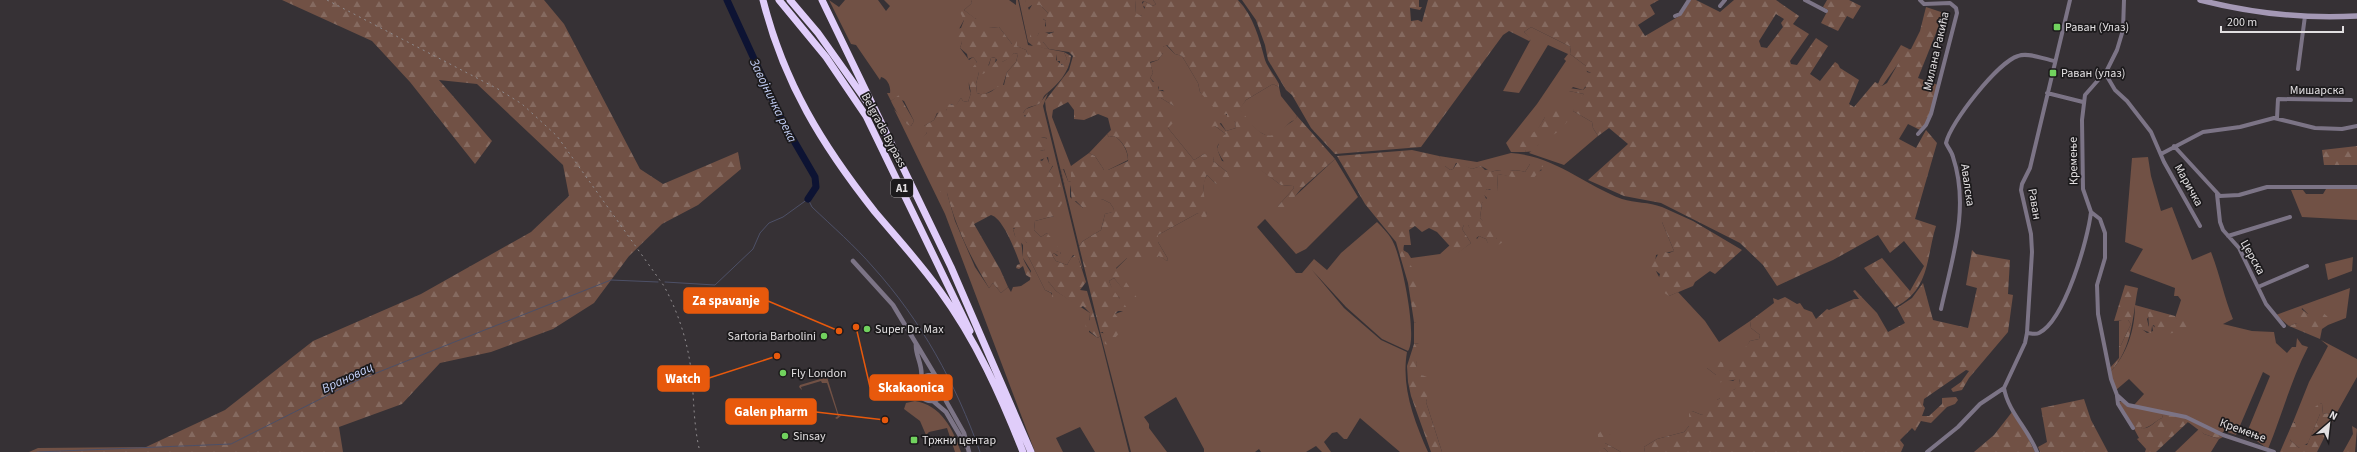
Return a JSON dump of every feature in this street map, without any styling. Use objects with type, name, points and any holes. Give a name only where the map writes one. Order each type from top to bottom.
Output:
[{"type":"highway","points":[[763,0],[780,56],[796,95],[823,141],[851,180],[941,291],[970,339],[999,393]]},
{"type":"highway","name":"Belgrade Bypass","points":[[779,0],[826,57],[866,116],[999,393]]},
{"type":"highway","name":"Belgrade Bypass","points":[[790,0],[836,58],[882,125]]},
{"type":"highway","points":[[822,0],[882,125]]},
{"type":"highway","name":"A1","points":[[882,125],[916,193],[969,307],[1031,452]]},
{"type":"highway","name":"A1","points":[[999,393],[1023,452]]},
{"type":"main road","points":[[2200,0],[2251,10],[2305,16],[2357,16]]},
{"type":"street","points":[[1675,16],[1680,14],[1689,0]]},
{"type":"street","points":[[1720,6],[1725,0]]},
{"type":"street","points":[[1805,0],[1826,11]]},
{"type":"street","name":"Милана Ракића","points":[[1918,134],[1926,125],[1931,114],[1957,13],[1956,8],[1950,3],[1924,4],[1920,0]]},
{"type":"street","name":"Раван","points":[[2004,388],[2025,343],[2027,333],[2032,252],[2028,220],[2022,198],[2022,184],[2030,168],[2046,93],[2070,0]]},
{"type":"street","name":"Кремење","points":[[2124,0],[2125,12],[2122,34],[2116,54],[2104,73],[2090,87],[2083,102],[2083,189],[2091,212],[2100,219],[2105,233],[2105,258],[2097,285],[2098,314],[2107,366],[2117,395],[2118,404],[2133,428]]},
{"type":"street","points":[[2298,70],[2305,16]]},
{"type":"street","name":"Авалска","points":[[1941,309],[1962,212],[1953,156],[1946,144],[1950,133],[1960,114],[1978,91],[2013,58],[2026,55],[2054,61]]},
{"type":"street","name":"Маричка","points":[[2104,73],[2115,90],[2138,113],[2151,132],[2161,154],[2200,226]]},
{"type":"street","points":[[2046,93],[2083,102]]},
{"type":"street","name":"Мишарска","points":[[2278,118],[2278,99],[2351,100]]},
{"type":"street","points":[[2161,154],[2203,132],[2240,127],[2278,118],[2315,128],[2336,129],[2357,126]]},
{"type":"street","points":[[2174,146],[2217,194],[2239,196],[2274,186],[2357,186]]},
{"type":"street","name":"Церска","points":[[2217,194],[2220,222],[2228,236],[2239,248],[2266,304],[2284,326]]},
{"type":"street","points":[[2027,333],[2037,334],[2061,306],[2087,237],[2091,212]]},
{"type":"street","points":[[2228,236],[2290,217]]},
{"type":"street","points":[[853,261],[893,305],[935,375],[944,383],[946,401],[964,433],[968,450]]},
{"type":"street","points":[[2258,288],[2308,266]]},
{"type":"street","points":[[916,344],[915,350],[922,369],[921,379],[918,384],[919,393],[925,399],[933,401],[946,412],[968,450]]},
{"type":"street","points":[[921,379],[929,375],[935,375]]},
{"type":"street","points":[[1927,452],[1958,427],[1980,404],[2004,388],[2009,405],[2023,425],[2038,452]]},
{"type":"street","points":[[933,401],[939,399],[944,392]]},
{"type":"street","name":"Кремење","points":[[2117,395],[2128,405],[2186,417],[2224,435],[2274,452]]},
{"type":"green space","points":[[282,0],[544,0],[564,24],[640,169],[663,184],[738,152],[741,169],[698,205],[662,224],[629,256],[594,303],[553,329],[491,352],[440,363],[402,404],[339,427],[343,452],[29,452],[38,448],[146,447],[225,410],[313,341],[421,294],[531,232],[569,196],[563,165],[477,84],[439,80],[492,141],[475,164],[410,82],[372,41]]},
{"type":"green space","points":[[829,0],[839,7],[845,0],[878,0],[886,11],[890,6],[884,0],[964,0],[964,20],[959,29],[962,42],[960,48],[969,60],[973,57],[977,62],[969,81],[969,89],[971,93],[968,102],[963,101],[961,98],[956,106],[951,104],[945,112],[937,113],[934,120],[924,126],[927,133],[922,138],[939,168],[935,178],[947,193],[955,221],[975,267],[989,288],[993,283],[1001,293],[1008,287],[1011,292],[1013,287],[1021,286],[1030,280],[1031,271],[1023,258],[1023,245],[1015,236],[1013,229],[1017,229],[1027,243],[1027,254],[1045,290],[1051,293],[1053,297],[1048,281],[1056,291],[1090,313],[1089,332],[1098,338],[1100,336],[1129,452],[1095,452],[1080,427],[1056,438],[1063,452],[1035,452],[945,214],[894,109],[906,123],[911,126],[914,121],[904,101],[896,98],[891,101],[887,93],[890,93],[890,91],[887,81],[881,77],[880,80],[856,45],[851,44]]},
{"type":"green space","points":[[964,0],[971,0],[972,3],[964,10],[976,19],[990,19],[989,28],[999,27],[1012,44],[1013,41],[1017,41],[1017,46],[1026,50],[1028,55],[1042,51],[1056,54],[1056,60],[1062,65],[1067,59],[1064,52],[1071,56],[1068,68],[1059,82],[1045,95],[1039,104],[1028,108],[1023,113],[1025,117],[1030,110],[1040,113],[1044,118],[1047,128],[1041,137],[1049,139],[1050,147],[1044,151],[1040,150],[1040,160],[1042,161],[1046,156],[1049,163],[1053,165],[1049,172],[1058,177],[1064,200],[1054,216],[1035,221],[1034,230],[1041,237],[1047,233],[1058,245],[1056,251],[1060,252],[1061,256],[1060,257],[1054,253],[1052,255],[1056,261],[1067,265],[1071,258],[1077,254],[1086,282],[1080,290],[1087,291],[1100,336],[1098,338],[1086,328],[1085,322],[1090,320],[1090,313],[1083,306],[1080,308],[1056,291],[1048,281],[1055,296],[1052,297],[1052,293],[1045,290],[1027,254],[1027,243],[1014,228],[1015,236],[1020,238],[1024,260],[1034,280],[1026,275],[1023,266],[1019,269],[1016,268],[1017,265],[1020,264],[1012,244],[1000,222],[996,217],[991,215],[974,224],[1000,269],[1008,287],[1001,293],[993,283],[989,288],[965,242],[947,193],[940,192],[939,185],[933,183],[935,178],[932,175],[934,168],[938,168],[921,138],[927,133],[922,127],[934,120],[939,111],[947,110],[946,104],[956,105],[961,98],[963,101],[968,102],[971,93],[967,74],[977,62],[973,57],[968,59],[967,54],[960,48],[962,42],[956,35],[956,29],[961,28],[964,20],[957,6],[963,6]],"holes":[[[1014,53],[1018,54],[1016,62],[1007,72],[1004,85],[1000,84],[993,91],[983,94],[977,93],[976,84],[979,72],[983,74],[986,72],[991,58],[995,57],[997,60],[992,67],[993,72],[1000,69],[1002,62],[1010,58]]]},
{"type":"green space","points":[[971,0],[1009,0],[1016,5],[1016,0],[1018,0],[1028,45],[1064,52],[1067,59],[1064,64],[1060,64],[1060,61],[1057,61],[1056,54],[1028,55],[1026,50],[1012,44],[999,27],[989,28],[989,25],[974,18],[964,10],[972,3]]},
{"type":"green space","points":[[1019,0],[1025,0],[1029,10],[1032,5],[1040,5],[1048,13],[1043,19],[1046,21],[1045,26],[1054,32],[1039,33],[1034,43],[1043,42],[1049,49],[1033,46],[1028,42]]},
{"type":"green space","points":[[1025,0],[1135,0],[1136,13],[1141,16],[1145,7],[1142,5],[1144,1],[1153,6],[1156,4],[1153,0],[1238,0],[1252,21],[1265,60],[1279,84],[1279,87],[1273,84],[1246,100],[1240,109],[1260,132],[1266,135],[1279,133],[1297,116],[1335,159],[1301,189],[1284,210],[1279,212],[1278,206],[1294,188],[1293,186],[1281,185],[1256,167],[1243,173],[1233,169],[1221,158],[1217,149],[1221,137],[1226,134],[1215,126],[1211,127],[1210,122],[1216,119],[1226,131],[1236,128],[1235,122],[1227,119],[1227,114],[1220,115],[1200,92],[1198,83],[1182,56],[1175,54],[1167,45],[1163,47],[1163,53],[1158,60],[1150,62],[1153,73],[1150,78],[1153,82],[1159,81],[1158,90],[1167,92],[1176,104],[1174,106],[1161,98],[1157,98],[1174,115],[1174,122],[1168,128],[1194,160],[1204,154],[1211,155],[1214,158],[1213,161],[1227,172],[1231,181],[1216,184],[1207,175],[1203,188],[1207,215],[1206,218],[1203,218],[1198,213],[1158,235],[1158,242],[1168,259],[1167,261],[1159,256],[1152,261],[1144,260],[1136,269],[1127,258],[1116,268],[1147,312],[1146,315],[1142,314],[1114,278],[1109,281],[1113,290],[1129,312],[1127,314],[1123,311],[1118,311],[1115,314],[1121,321],[1121,331],[1115,338],[1120,345],[1118,347],[1105,344],[1103,332],[1100,332],[1079,246],[1083,241],[1101,230],[1105,214],[1112,212],[1114,209],[1110,203],[1102,199],[1087,214],[1083,212],[1083,208],[1076,201],[1073,202],[1070,185],[1065,186],[1061,170],[1063,169],[1068,181],[1071,182],[1071,166],[1089,153],[1095,156],[1104,170],[1108,170],[1128,161],[1127,153],[1120,140],[1114,136],[1109,137],[1107,134],[1111,130],[1108,118],[1098,114],[1084,120],[1074,119],[1074,110],[1068,102],[1053,110],[1046,110],[1045,101],[1069,70],[1073,56],[1069,52],[1049,49],[1043,42],[1040,45],[1030,43],[1030,34],[1037,36],[1041,30],[1049,34],[1054,32],[1046,28],[1046,21],[1041,17],[1048,13],[1040,5],[1032,5],[1026,9]]},
{"type":"green space","points":[[1135,0],[1153,0],[1156,4],[1153,6],[1144,1],[1142,2],[1145,11],[1141,16],[1136,14]]},
{"type":"green space","points":[[1242,0],[1419,0],[1419,7],[1422,7],[1420,10],[1410,8],[1411,21],[1418,20],[1422,22],[1428,0],[1659,0],[1650,5],[1655,14],[1638,25],[1645,36],[1681,15],[1691,0],[1696,0],[1720,12],[1734,0],[1776,0],[1799,16],[1793,24],[1809,34],[1790,61],[1791,64],[1797,65],[1816,38],[1828,46],[1810,74],[1820,81],[1835,62],[1838,64],[1840,68],[1859,80],[1849,104],[1854,107],[1875,82],[1882,86],[1887,83],[1906,50],[1911,49],[1920,31],[1926,7],[1944,13],[1918,78],[1938,85],[1927,122],[1920,130],[1908,124],[1899,139],[1916,148],[1926,130],[1937,143],[1915,219],[1936,226],[1925,272],[1915,292],[1895,307],[1864,268],[1882,258],[1910,291],[1924,266],[1904,241],[1890,253],[1878,235],[1833,260],[1777,286],[1763,265],[1740,243],[1661,203],[1624,196],[1588,180],[1628,144],[1609,128],[1598,136],[1593,128],[1592,122],[1573,111],[1574,104],[1584,94],[1569,91],[1569,88],[1583,90],[1586,87],[1582,84],[1587,84],[1591,73],[1585,70],[1586,66],[1570,54],[1571,47],[1531,27],[1524,32],[1532,39],[1529,41],[1509,31],[1503,35],[1421,147],[1335,154],[1311,128],[1292,95],[1286,90],[1268,60],[1265,45],[1256,20]],"holes":[[[1776,14],[1784,19],[1781,23],[1783,27],[1767,48],[1761,47],[1759,41]]]},
{"type":"green space","points":[[1827,0],[1849,0],[1861,6],[1853,19],[1847,16],[1838,31],[1821,23],[1828,10],[1823,7]]},
{"type":"green space","points":[[1531,27],[1571,47],[1570,54],[1586,66],[1587,72],[1591,73],[1591,78],[1583,90],[1573,87],[1569,91],[1584,94],[1573,111],[1592,122],[1593,128],[1598,136],[1564,165],[1529,153],[1538,145],[1545,117],[1525,152],[1511,152],[1506,143],[1537,104],[1566,61],[1564,59],[1568,54],[1548,45],[1519,93],[1503,91],[1531,39],[1524,32]]},
{"type":"green space","points":[[1166,45],[1175,54],[1182,56],[1198,83],[1200,92],[1235,122],[1236,128],[1226,131],[1221,123],[1215,126],[1226,134],[1217,148],[1222,161],[1256,166],[1281,185],[1293,186],[1294,188],[1278,206],[1292,199],[1335,159],[1358,197],[1306,249],[1296,254],[1265,219],[1257,227],[1296,273],[1302,273],[1314,259],[1327,270],[1341,253],[1377,222],[1391,238],[1401,266],[1408,299],[1411,343],[1408,351],[1382,339],[1346,307],[1312,270],[1344,308],[1381,340],[1407,352],[1407,391],[1418,428],[1428,452],[1400,452],[1360,418],[1347,439],[1344,439],[1337,432],[1332,433],[1324,442],[1331,452],[1322,452],[1316,446],[1306,452],[1261,452],[1259,449],[1255,452],[1204,452],[1204,449],[1176,397],[1144,417],[1149,424],[1149,428],[1167,452],[1131,452],[1100,332],[1115,338],[1115,314],[1123,311],[1119,297],[1114,294],[1109,281],[1114,278],[1124,290],[1116,269],[1127,258],[1144,259],[1160,256],[1167,261],[1168,259],[1158,242],[1158,235],[1198,213],[1207,215],[1203,195],[1205,179],[1207,175],[1216,184],[1227,172],[1213,161],[1214,158],[1204,154],[1194,160],[1168,128],[1157,98],[1161,98],[1174,106],[1163,90],[1158,90],[1159,87],[1150,78],[1153,73],[1150,63],[1158,60],[1163,53],[1163,47]]},
{"type":"green space","points":[[1901,45],[1909,49],[1882,86],[1878,84],[1880,79]]},
{"type":"green space","points":[[1014,53],[1018,54],[1016,62],[1007,72],[1003,85],[983,95],[977,93],[976,84],[979,72],[989,65],[991,58],[996,57],[995,64],[1006,60]]},
{"type":"green space","points":[[1273,84],[1279,87],[1281,96],[1297,116],[1295,120],[1290,122],[1279,134],[1273,136],[1261,133],[1251,124],[1239,109],[1246,100]]},
{"type":"green space","points":[[1048,93],[1043,106],[1083,270],[1078,258],[1073,255],[1067,265],[1056,261],[1052,255],[1054,253],[1057,256],[1061,253],[1056,251],[1047,233],[1041,237],[1034,230],[1035,221],[1054,216],[1052,175],[1049,172],[1053,166],[1049,163],[1048,157],[1040,160],[1040,150],[1044,151],[1047,138],[1041,137],[1027,116],[1023,115],[1023,113],[1026,109],[1039,104]]},
{"type":"green space","points":[[899,95],[914,121],[911,126],[902,119],[891,101]]},
{"type":"green space","points":[[1558,108],[1572,116],[1559,131],[1538,145],[1536,151],[1525,152],[1526,150],[1519,146],[1521,143],[1538,128],[1548,113]]},
{"type":"green space","points":[[1046,110],[1053,110],[1052,117],[1071,166],[1071,182],[1068,181],[1064,169],[1061,170],[1065,185],[1070,185],[1070,197],[1083,208],[1102,199],[1110,203],[1114,209],[1113,212],[1105,214],[1101,230],[1083,241],[1079,246]]},
{"type":"green space","points":[[1107,134],[1109,137],[1114,136],[1122,143],[1127,153],[1128,160],[1108,170],[1104,170],[1095,156],[1089,153]]},
{"type":"green space","points":[[2357,146],[2357,165],[2324,165],[2322,150]]},
{"type":"green space","points":[[1412,150],[1439,156],[1445,161],[1445,166],[1450,170],[1453,169],[1458,162],[1472,169],[1481,166],[1485,170],[1490,169],[1492,172],[1498,170],[1508,170],[1525,172],[1530,164],[1542,164],[1543,167],[1531,181],[1498,174],[1497,191],[1493,193],[1490,189],[1487,189],[1484,194],[1487,201],[1482,203],[1480,218],[1483,221],[1486,218],[1489,219],[1497,239],[1502,239],[1503,242],[1495,247],[1489,246],[1486,239],[1479,236],[1475,239],[1468,225],[1464,225],[1462,229],[1471,243],[1457,254],[1437,232],[1429,228],[1422,232],[1415,226],[1409,230],[1411,245],[1404,245],[1403,250],[1405,258],[1418,274],[1419,321],[1416,323],[1414,322],[1408,283],[1396,242],[1365,204],[1337,156]]},
{"type":"green space","points":[[1511,153],[1541,159],[1622,199],[1662,207],[1662,222],[1674,251],[1656,255],[1655,263],[1656,271],[1669,296],[1678,292],[1705,321],[1719,342],[1750,321],[1751,328],[1760,335],[1759,339],[1750,341],[1733,371],[1707,368],[1716,375],[1717,378],[1733,381],[1737,378],[1739,379],[1740,383],[1735,389],[1717,400],[1702,415],[1692,411],[1689,426],[1684,432],[1657,439],[1644,447],[1645,452],[1621,452],[1605,443],[1605,435],[1611,435],[1598,434],[1598,451],[1604,448],[1608,452],[1442,452],[1426,402],[1427,382],[1422,375],[1418,375],[1416,364],[1419,343],[1414,344],[1414,322],[1416,323],[1403,250],[1408,253],[1411,258],[1440,254],[1450,245],[1457,253],[1471,243],[1462,229],[1464,225],[1468,225],[1477,239],[1479,236],[1486,239],[1488,243],[1502,239],[1497,239],[1480,218],[1482,203],[1487,198],[1483,194],[1487,189],[1497,191],[1498,174],[1523,178],[1542,170],[1530,164],[1525,172],[1498,170],[1492,172],[1481,166],[1472,169],[1456,163],[1453,169],[1450,170],[1445,166],[1439,156],[1477,162]]},
{"type":"green space","points":[[2148,157],[2151,176],[2161,211],[2172,207],[2192,260],[2211,252],[2233,319],[2223,324],[2252,331],[2274,332],[2276,343],[2287,353],[2292,347],[2296,347],[2297,338],[2302,345],[2308,347],[2302,359],[2268,449],[2254,439],[2245,437],[2270,376],[2263,372],[2236,435],[2224,431],[2222,433],[2134,405],[2144,394],[2129,379],[2116,390],[2110,372],[2121,358],[2129,341],[2135,314],[2135,305],[2153,310],[2147,319],[2149,328],[2142,329],[2147,333],[2153,331],[2152,325],[2157,329],[2181,321],[2175,318],[2181,300],[2178,296],[2174,296],[2175,288],[2130,271],[2143,249],[2125,242],[2132,158]]},
{"type":"green space","points":[[2357,187],[2357,220],[2302,217],[2291,190],[2303,190],[2306,194],[2323,194],[2326,189]]},
{"type":"green space","points":[[1662,207],[1693,221],[1742,250],[1715,274],[1710,271],[1695,282],[1693,286],[1669,296],[1660,290],[1658,281],[1660,274],[1656,271],[1650,273],[1649,270],[1660,251],[1669,253],[1674,251],[1662,222],[1660,212]]},
{"type":"green space","points":[[1972,250],[1976,254],[2010,260],[2008,294],[2013,295],[2008,332],[1969,378],[1962,390],[1953,392],[1951,389],[1961,382],[1969,371],[1966,370],[1924,399],[1923,405],[1925,408],[1922,416],[1929,416],[1942,404],[1942,398],[1956,397],[1958,400],[1955,404],[1947,407],[1931,423],[1921,421],[1915,431],[1912,428],[1900,440],[1904,445],[1901,452],[1645,452],[1644,447],[1657,439],[1684,432],[1689,426],[1689,413],[1692,411],[1702,415],[1710,399],[1717,400],[1720,398],[1718,391],[1725,388],[1728,392],[1735,389],[1736,385],[1740,383],[1739,379],[1716,383],[1716,375],[1707,368],[1708,365],[1720,361],[1723,363],[1724,369],[1733,371],[1733,364],[1750,341],[1759,339],[1760,335],[1751,328],[1750,321],[1774,303],[1773,298],[1778,300],[1785,297],[1797,304],[1800,303],[1804,309],[1812,312],[1816,319],[1827,309],[1829,310],[1854,299],[1859,299],[1853,291],[1855,290],[1877,313],[1888,332],[1905,323],[1897,308],[1912,298],[1923,283],[1933,320],[1968,328],[1977,288],[1966,285]]},
{"type":"green space","points":[[2353,257],[2352,271],[2328,280],[2325,264]]},
{"type":"green space","points":[[2125,285],[2138,288],[2133,321],[2123,353],[2118,363],[2110,372],[2109,369],[2119,358],[2119,346],[2121,345],[2131,324],[2128,320],[2114,321]]},
{"type":"green space","points":[[2350,288],[2346,318],[2328,325],[2328,317],[2308,314],[2302,308],[2297,323],[2289,326],[2276,315]]},
{"type":"green space","points":[[2300,308],[2308,314],[2322,312],[2328,317],[2328,325],[2322,329],[2320,339],[2289,326],[2297,323],[2295,314]]},
{"type":"green space","points":[[2153,310],[2175,316],[2176,318],[2184,321],[2188,328],[2180,332],[2158,335],[2154,325],[2152,326],[2151,333],[2138,328],[2139,324],[2146,323],[2149,327],[2148,312]]},
{"type":"green space","points":[[2128,320],[2131,324],[2121,345],[2119,346],[2119,321]]},
{"type":"green space","points":[[2321,340],[2357,359],[2357,377],[2335,416],[2328,413],[2323,414],[2322,404],[2320,403],[2320,414],[2308,443],[2299,448],[2290,440],[2295,422],[2293,422],[2309,382],[2328,346]]},
{"type":"green space","points":[[1419,343],[1422,345],[1416,364],[1419,374],[1427,377],[1428,393],[1426,402],[1442,452],[1431,452],[1411,396],[1408,382],[1407,366],[1414,344]]},
{"type":"green space","points":[[827,377],[839,416],[842,415],[837,419],[835,418],[838,416],[827,383],[822,383],[821,381],[801,387],[802,390],[799,387],[800,385]]},
{"type":"green space","points":[[2084,399],[2091,420],[2108,452],[2040,452],[2038,447],[2047,442],[2041,408]]},
{"type":"green space","points":[[915,401],[932,407],[945,419],[961,452],[955,452],[947,428],[929,432],[926,435],[920,421],[904,409],[906,403]]},
{"type":"green space","points":[[2121,401],[2127,405],[2164,412],[2162,418],[2142,429],[2138,422],[2131,423],[2119,403]]},
{"type":"green space","points":[[2320,403],[2322,404],[2323,414],[2328,413],[2335,416],[2317,452],[2280,452],[2293,422],[2297,424],[2294,430],[2295,434],[2290,440],[2299,448],[2303,444],[2307,445],[2320,414],[2314,410]]},
{"type":"green space","points":[[2012,412],[2023,427],[2035,452],[1974,452],[1994,435]]},
{"type":"green space","points":[[2164,412],[2186,417],[2223,437],[2219,439],[2204,434],[2188,422],[2156,452],[2145,452],[2146,449],[2137,439],[2139,438],[2131,423],[2134,421],[2134,416],[2137,416],[2139,422],[2143,423],[2141,428],[2147,428],[2162,418]]},
{"type":"green space","points":[[2352,426],[2357,429],[2355,452],[2343,452],[2353,434]]},
{"type":"green space","points":[[1603,429],[1612,429],[1614,433],[1606,436],[1605,443],[1621,452],[1608,452],[1604,448],[1602,451],[1598,452],[1598,434]]},
{"type":"green space","points":[[2199,429],[2204,434],[2219,439],[2211,452],[2175,452]]},
{"type":"waterway","name":"Завојничка река","points":[[727,0],[783,122],[815,177],[816,187],[808,199]]},
{"type":"waterway","points":[[665,282],[715,285],[753,249],[760,233],[769,223],[783,217],[808,199],[812,207],[866,259],[890,287],[922,331],[936,354],[960,402],[980,452]]},
{"type":"waterway","name":"Врановац","points":[[37,452],[231,444],[356,381],[611,280],[658,282]]},
{"type":"railway","points":[[327,0],[498,89],[522,104],[557,136],[664,286],[670,297],[683,331],[689,355],[695,425],[700,452]]},
{"type":"place","name":"Раван (Улаз)","points":[[2057,27]]},
{"type":"place","name":"Раван (улаз)","points":[[2053,73]]},
{"type":"place","name":"Skakaonica","points":[[856,327]]},
{"type":"place","name":"Super Dr. Max","points":[[867,329]]},
{"type":"place","name":"Za spavanje","points":[[839,331]]},
{"type":"place","name":"Sartoria Barbolini","points":[[824,336]]},
{"type":"place","name":"Watch","points":[[777,356]]},
{"type":"place","name":"Fly London","points":[[783,373]]},
{"type":"place","name":"Galen pharm","points":[[885,420]]},
{"type":"place","name":"Sinsay","points":[[785,436]]},
{"type":"place","name":"Тржни центар","points":[[914,440]]}]
